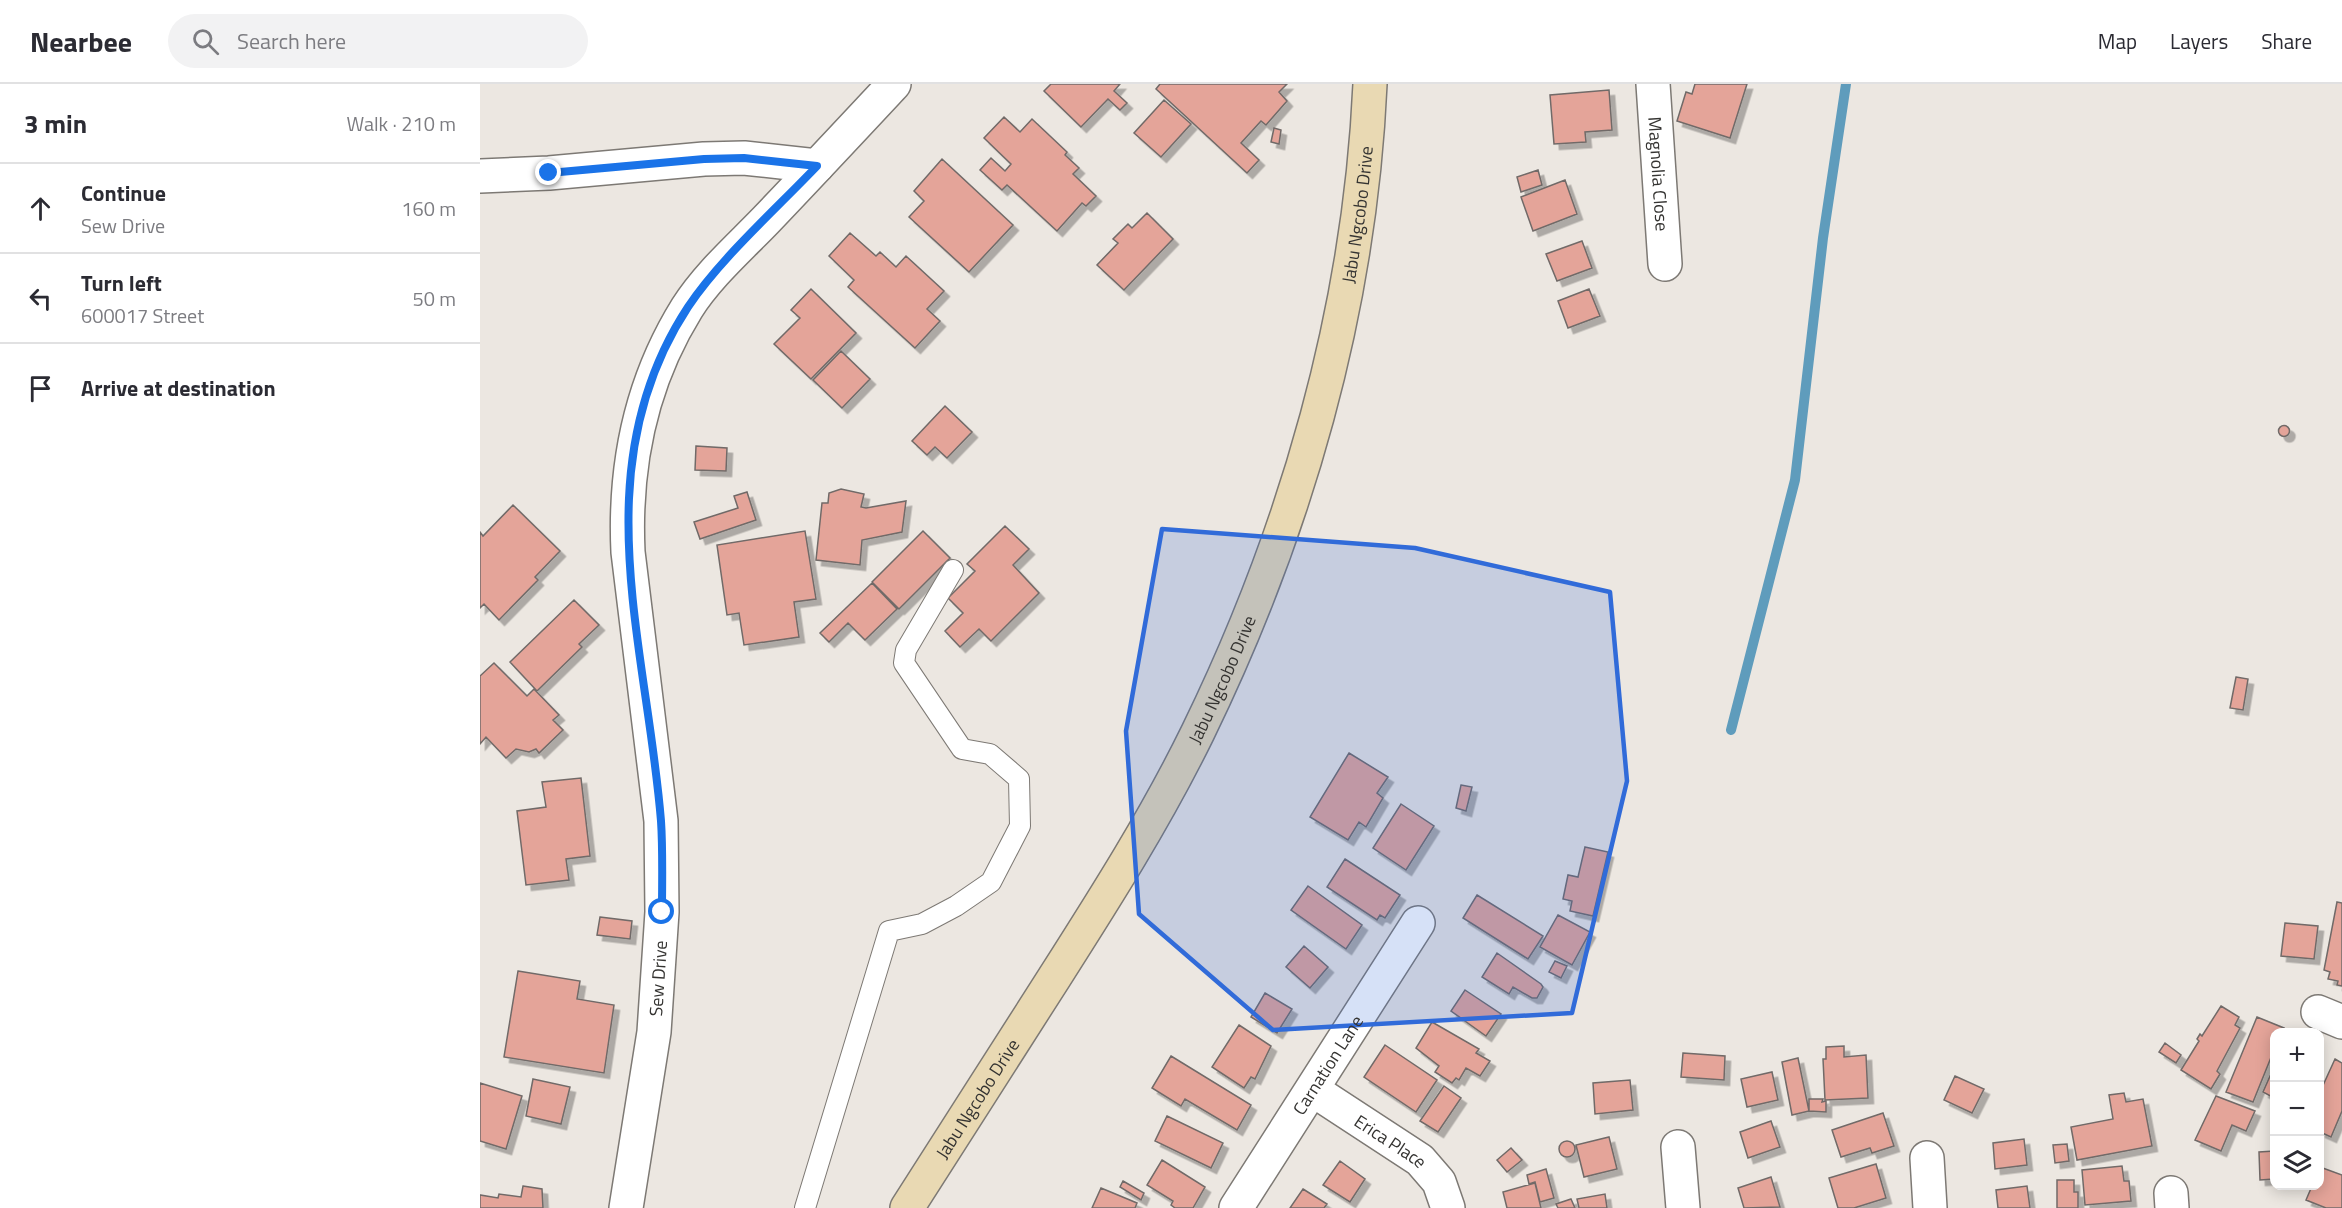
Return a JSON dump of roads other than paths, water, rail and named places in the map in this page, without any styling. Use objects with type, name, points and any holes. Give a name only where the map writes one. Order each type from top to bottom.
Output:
[{"type":"main road","name":"Jabu Ngcobo Drive","points":[[907,1208],[1109,891],[1163,798],[1224,676],[1263,584],[1303,471],[1330,368],[1348,277],[1361,187],[1370,84]]},
{"type":"street","name":"Sew Drive","points":[[626,1208],[654,1032],[662,912],[661,821],[628,552],[627,499],[633,450],[653,374],[687,308],[703,285],[894,84]]},
{"type":"street","name":"Magnolia Close","points":[[1653,84],[1665,264]]},
{"type":"street","points":[[480,176],[549,173],[704,159],[744,158],[817,166]]},
{"type":"street","name":"Carnation Lane","points":[[1236,1208],[1418,923]]},
{"type":"street","name":"Erica Place","points":[[1313,1090],[1420,1160],[1440,1182],[1448,1208]]},
{"type":"street","points":[[1678,1147],[1683,1208]]},
{"type":"street","points":[[1927,1158],[1930,1208]]},
{"type":"lane","points":[[805,1208],[890,931],[922,924],[956,906],[991,882],[1020,826],[1019,779],[990,754],[962,749],[904,663],[906,650],[953,570]]},
{"type":"waterway","points":[[1731,730],[1795,480],[1823,238],[1846,84]]}]
